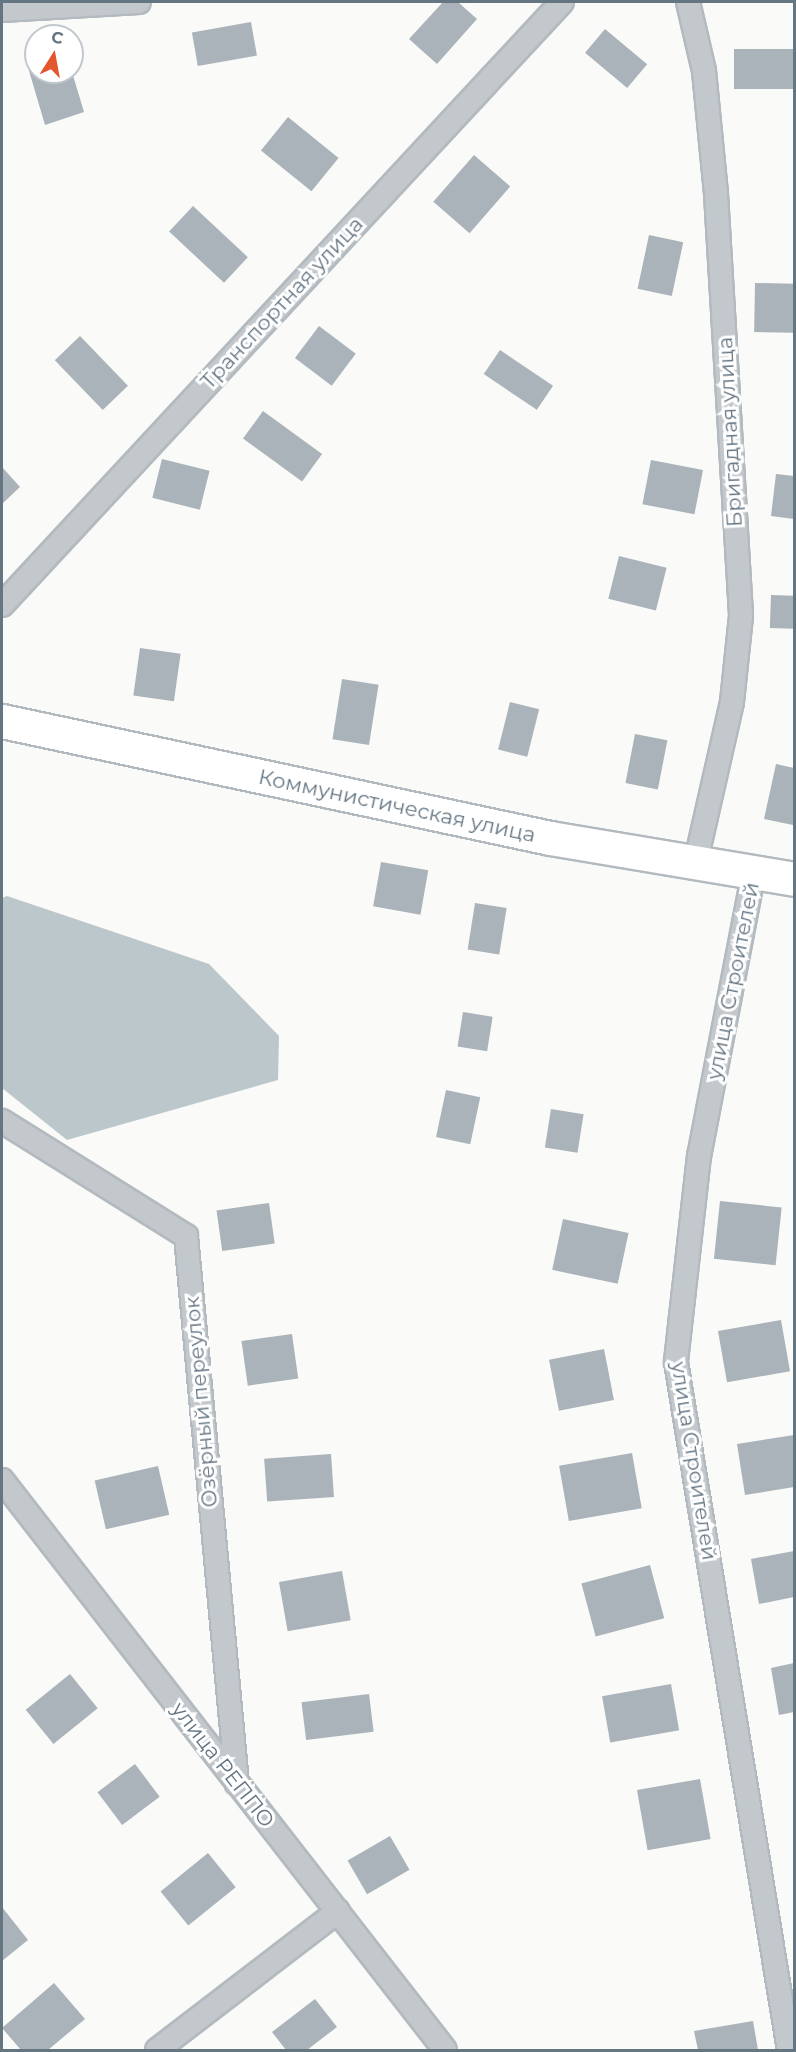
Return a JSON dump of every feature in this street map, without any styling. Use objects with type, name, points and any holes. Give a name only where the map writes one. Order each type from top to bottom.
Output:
[{"type":"street","points":[[2,10],[139,2]]},
{"type":"street","name":"Транспортная улица","points":[[2,605],[562,2]]},
{"type":"street","name":"Бригадная улица","points":[[688,2],[704,71],[716,194],[741,616],[732,702],[696,861]]},
{"type":"street","name":"Коммунистическая улица","points":[[2,721],[550,838],[795,879]]},
{"type":"street","name":"улица Строителей","points":[[754,871],[699,1156],[676,1362],[789,2050]]},
{"type":"street","name":"Озёрный переулок","points":[[2,1121],[186,1236],[237,1784]]},
{"type":"street","name":"улица РЕППО","points":[[2,1480],[445,2050]]},
{"type":"street","points":[[157,2050],[338,1911]]},
{"type":"shaded area","points":[[7,896],[209,964],[279,1036],[278,1080],[67,1140],[2,1088],[2,898]]},
{"type":"building","points":[[443,2],[458,2],[477,19],[437,64],[409,39]]},
{"type":"building","points":[[251,22],[257,55],[198,66],[192,32]]},
{"type":"building","points":[[605,29],[647,64],[627,88],[585,53]]},
{"type":"building","points":[[734,49],[794,49],[794,89],[734,89]]},
{"type":"building","points":[[33,84],[76,84],[84,112],[45,125]]},
{"type":"building","points":[[288,117],[339,158],[311,191],[261,150]]},
{"type":"building","points":[[474,155],[510,186],[470,233],[433,202]]},
{"type":"building","points":[[193,206],[248,257],[224,283],[169,232]]},
{"type":"building","points":[[649,235],[683,242],[672,296],[638,289]]},
{"type":"building","points":[[755,283],[794,284],[793,333],[754,332]]},
{"type":"building","points":[[319,326],[356,354],[332,386],[295,358]]},
{"type":"building","points":[[80,336],[128,386],[103,410],[55,360]]},
{"type":"building","points":[[500,350],[553,386],[537,410],[484,374]]},
{"type":"building","points":[[263,411],[322,454],[302,481],[243,439]]},
{"type":"building","points":[[162,459],[210,471],[200,510],[152,498]]},
{"type":"building","points":[[651,460],[703,470],[694,514],[642,504]]},
{"type":"building","points":[[2,467],[20,487],[2,504]]},
{"type":"building","points":[[776,474],[794,476],[794,519],[771,516]]},
{"type":"building","points":[[619,556],[667,568],[656,611],[608,599]]},
{"type":"building","points":[[771,595],[794,596],[793,629],[770,628]]},
{"type":"building","points":[[140,648],[181,654],[174,701],[133,696]]},
{"type":"building","points":[[342,679],[379,685],[369,745],[332,739]]},
{"type":"building","points":[[510,702],[539,709],[527,757],[498,750]]},
{"type":"building","points":[[635,734],[667,740],[658,789],[625,783]]},
{"type":"building","points":[[776,764],[794,768],[793,825],[764,819]]},
{"type":"building","points":[[381,862],[428,870],[420,915],[373,906]]},
{"type":"building","points":[[475,903],[507,908],[499,954],[468,949]]},
{"type":"building","points":[[463,1012],[493,1017],[487,1051],[458,1047]]},
{"type":"building","points":[[446,1090],[480,1097],[470,1144],[436,1137]]},
{"type":"building","points":[[551,1109],[584,1114],[577,1153],[545,1148]]},
{"type":"building","points":[[720,1201],[782,1207],[776,1265],[714,1259]]},
{"type":"building","points":[[269,1203],[275,1244],[222,1251],[217,1210]]},
{"type":"building","points":[[563,1219],[629,1233],[618,1284],[552,1270]]},
{"type":"building","points":[[781,1320],[790,1371],[727,1382],[718,1331]]},
{"type":"building","points":[[292,1334],[298,1379],[248,1386],[241,1341]]},
{"type":"building","points":[[604,1349],[614,1400],[559,1411],[549,1360]]},
{"type":"building","points":[[794,1435],[794,1487],[745,1495],[737,1444]]},
{"type":"building","points":[[632,1453],[642,1508],[569,1521],[559,1466]]},
{"type":"building","points":[[331,1454],[334,1497],[267,1502],[264,1459]]},
{"type":"building","points":[[158,1466],[169,1515],[106,1529],[95,1481]]},
{"type":"building","points":[[794,1551],[794,1597],[759,1604],[751,1559]]},
{"type":"building","points":[[650,1565],[664,1618],[596,1637],[581,1583]]},
{"type":"building","points":[[342,1571],[351,1620],[288,1631],[279,1582]]},
{"type":"building","points":[[794,1663],[794,1712],[779,1715],[771,1668]]},
{"type":"building","points":[[70,1674],[98,1708],[53,1744],[26,1710]]},
{"type":"building","points":[[671,1684],[679,1730],[610,1742],[602,1696]]},
{"type":"building","points":[[369,1694],[374,1732],[306,1740],[302,1702]]},
{"type":"building","points":[[135,1764],[160,1797],[122,1825],[97,1792]]},
{"type":"building","points":[[700,1779],[711,1839],[648,1850],[637,1790]]},
{"type":"building","points":[[390,1836],[410,1870],[367,1894],[348,1860]]},
{"type":"building","points":[[208,1853],[236,1887],[188,1926],[161,1891]]},
{"type":"building","points":[[2,1907],[28,1940],[2,1961]]},
{"type":"building","points":[[54,1983],[85,2019],[48,2050],[21,2050],[2,2028]]},
{"type":"building","points":[[315,1999],[337,2027],[307,2050],[286,2050],[272,2032]]},
{"type":"building","points":[[753,2021],[758,2050],[698,2050],[694,2031]]}]
